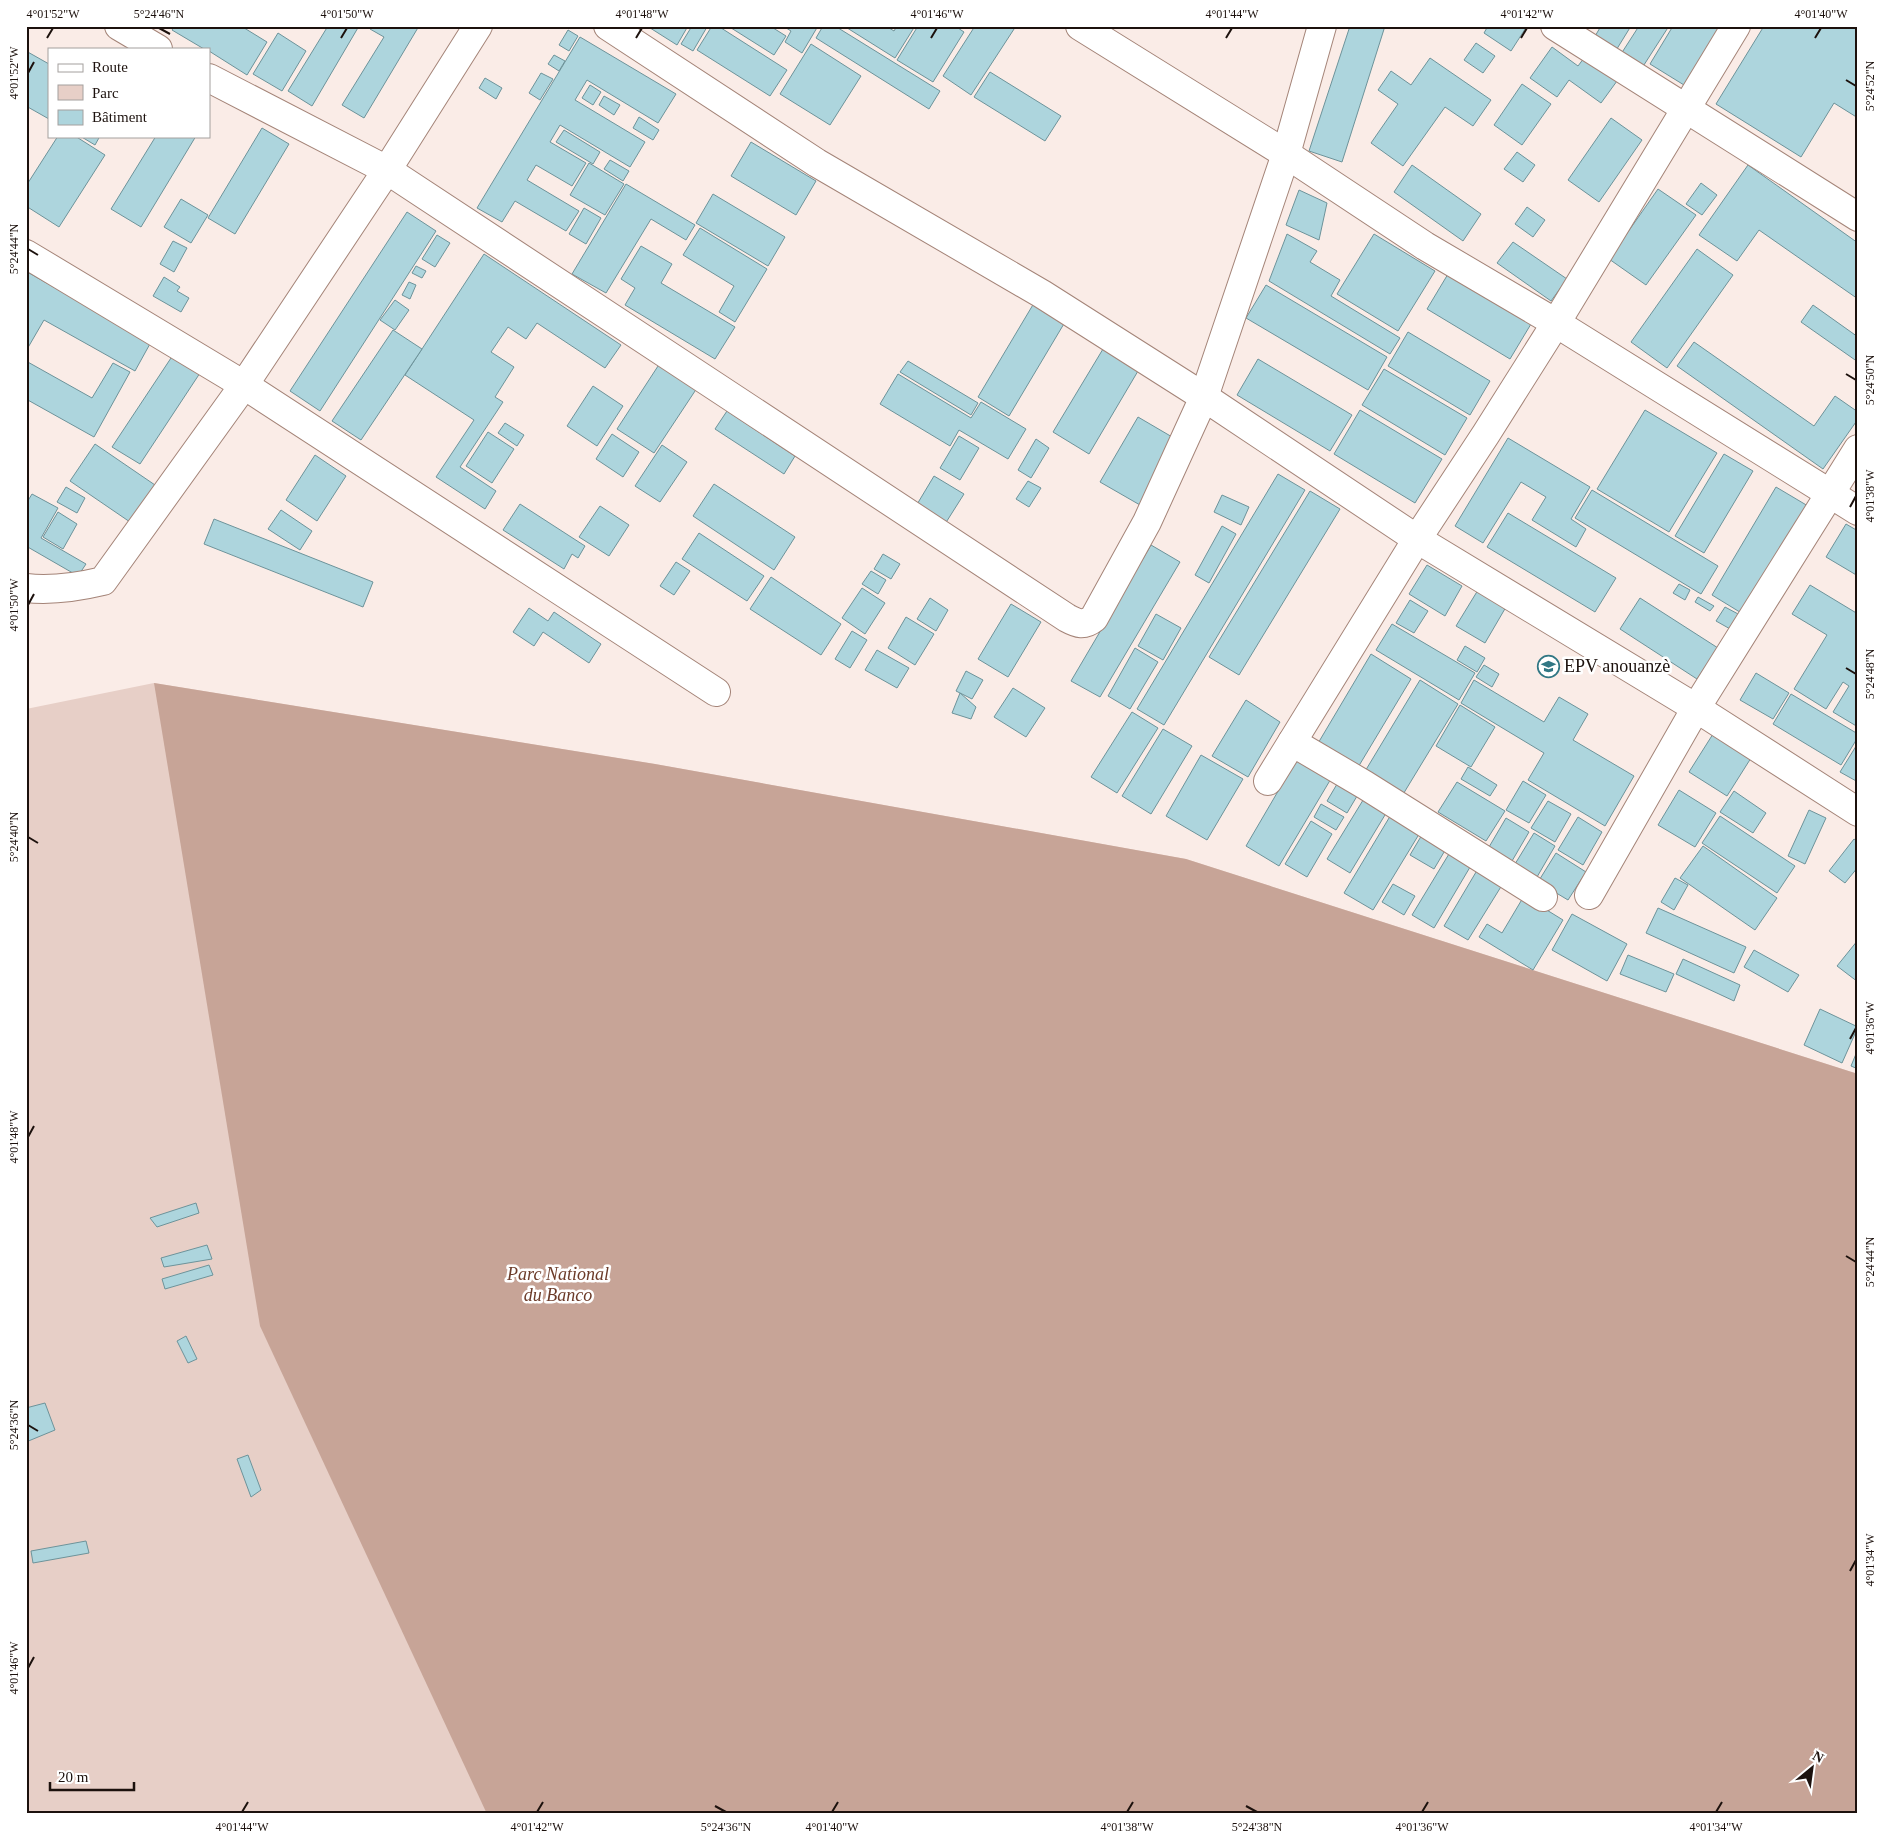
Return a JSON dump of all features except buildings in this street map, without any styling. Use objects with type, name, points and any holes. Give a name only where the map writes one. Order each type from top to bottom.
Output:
[{"type":"street","points":[[119,26],[156,48]]},
{"type":"street","points":[[26,588],[37,590],[78,587],[103,581],[244,386],[387,170],[478,26]]},
{"type":"street","points":[[608,26],[817,162],[1042,294],[1204,397],[1417,539],[1696,708],[1858,812]]},
{"type":"street","points":[[1080,26],[1286,154],[1425,246],[1556,323],[1858,512]]},
{"type":"street","points":[[210,79],[387,170],[1050,608],[1078,624],[1086,624],[1094,618],[1147,522],[1204,397],[1286,154],[1322,26]]},
{"type":"street","points":[[1555,26],[1858,217]]},
{"type":"street","points":[[1268,781],[1417,539],[1556,323],[1736,26]]},
{"type":"street","points":[[26,254],[244,386],[716,692]]},
{"type":"street","points":[[1590,895],[1696,708],[1858,448]]},
{"type":"street","points":[[1292,742],[1365,785],[1544,897]]},
{"type":"green space","name":"Parc National du Banco","points":[[154,683],[655,764],[1186,859],[1858,1074],[1858,1814],[26,1814],[26,709]]},
{"type":"green space","name":"Parc National du Banco","points":[[154,683],[655,764],[1186,859],[1858,1074],[1858,1814],[487,1814],[260,1326]]},
{"type":"place","name":"EPV anouanzè","points":[[1548,666]]}]
